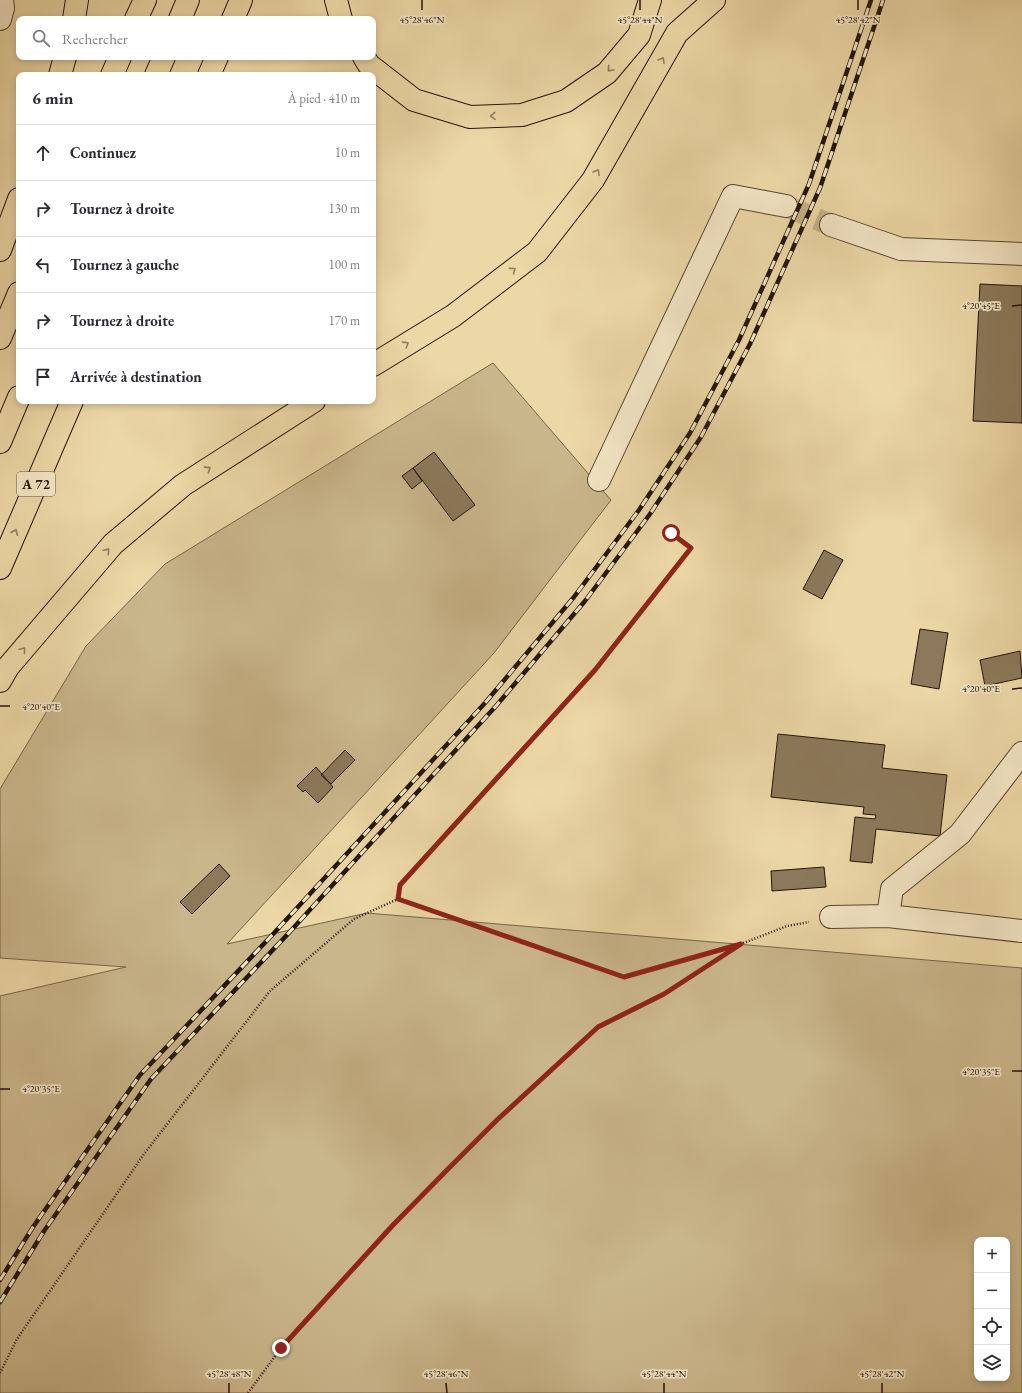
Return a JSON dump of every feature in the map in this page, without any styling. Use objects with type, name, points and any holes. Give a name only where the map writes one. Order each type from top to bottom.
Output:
[{"type":"highway","points":[[74,16],[77,0]]},
{"type":"highway","points":[[137,16],[145,0]]},
{"type":"highway","points":[[181,16],[188,0]]},
{"type":"highway","points":[[234,16],[241,0]]},
{"type":"highway","points":[[336,0],[340,16]]},
{"type":"highway","points":[[366,60],[369,65],[414,100],[470,117],[522,115],[566,101],[607,73],[639,35],[650,0]]},
{"type":"highway","points":[[376,363],[453,316],[537,252],[592,180],[677,33],[690,0]]},
{"type":"highway","points":[[677,33],[714,0]]},
{"type":"highway","points":[[61,72],[64,60]]},
{"type":"highway","points":[[113,72],[119,60]]},
{"type":"highway","points":[[157,72],[163,60]]},
{"type":"highway","points":[[210,72],[216,60]]},
{"type":"highway","points":[[0,250],[16,207]]},
{"type":"highway","points":[[0,338],[16,300]]},
{"type":"highway","points":[[0,442],[16,404]]},
{"type":"highway","name":"A 72","points":[[0,568],[71,404]]},
{"type":"highway","points":[[0,681],[8,667],[113,544],[183,485],[309,404]]},
{"type":"street","points":[[0,19],[3,8],[2,0]]},
{"type":"street","points":[[599,480],[733,196],[786,206]]},
{"type":"street","points":[[831,225],[901,249],[1022,254]]},
{"type":"street","points":[[888,916],[892,889],[960,834],[1022,753]]},
{"type":"street","points":[[831,917],[888,916],[1022,931]]},
{"type":"path","points":[[398,899],[400,885],[595,670],[691,548],[671,533]]},
{"type":"path","points":[[0,1372],[17,1339],[144,1154],[270,991],[354,918],[398,899],[624,977],[741,944],[787,926],[831,917]]},
{"type":"path","points":[[248,1393],[281,1348],[393,1225],[497,1120],[544,1076],[598,1027],[664,994],[741,944]]},
{"type":"shaded area","points":[[493,363],[611,500],[494,653],[227,944],[367,913],[1022,968],[1022,1393],[0,1393],[0,996],[126,967],[0,958],[0,789],[86,646],[165,564]]},
{"type":"building","points":[[980,284],[1022,286],[1022,423],[973,421]]},
{"type":"building","points":[[434,452],[475,505],[453,521],[413,468]]},
{"type":"building","points":[[413,468],[422,481],[412,489],[402,476]]},
{"type":"building","points":[[824,550],[843,560],[822,599],[803,589]]},
{"type":"building","points":[[920,629],[948,633],[939,689],[911,684]]},
{"type":"building","points":[[1020,651],[1022,678],[985,686],[980,660]]},
{"type":"building","points":[[778,734],[885,745],[882,768],[947,775],[940,836],[876,829],[872,863],[850,861],[855,817],[875,819],[876,815],[863,814],[864,807],[771,797]]},
{"type":"building","points":[[345,750],[355,760],[331,784],[321,775]]},
{"type":"building","points":[[316,767],[333,787],[318,803],[305,790],[303,792],[297,786]]},
{"type":"building","points":[[219,864],[230,876],[192,914],[180,902]]},
{"type":"building","points":[[824,867],[826,887],[772,891],[771,871]]},
{"type":"tunnel","points":[[786,206],[831,225]]},
{"type":"railway","points":[[0,1280],[33,1227],[140,1075],[275,932],[485,703],[574,597],[639,510],[690,433],[739,340],[809,184],[871,0]]},
{"type":"railway","points":[[0,1302],[44,1231],[151,1079],[286,936],[496,706],[585,601],[650,514],[701,437],[750,344],[820,188],[883,0]]},
{"type":"route","points":[[281,1348],[393,1225],[449,1168],[497,1120],[598,1027],[664,994],[741,944],[624,977],[398,899],[400,885],[595,670],[691,548],[671,533]]}]
